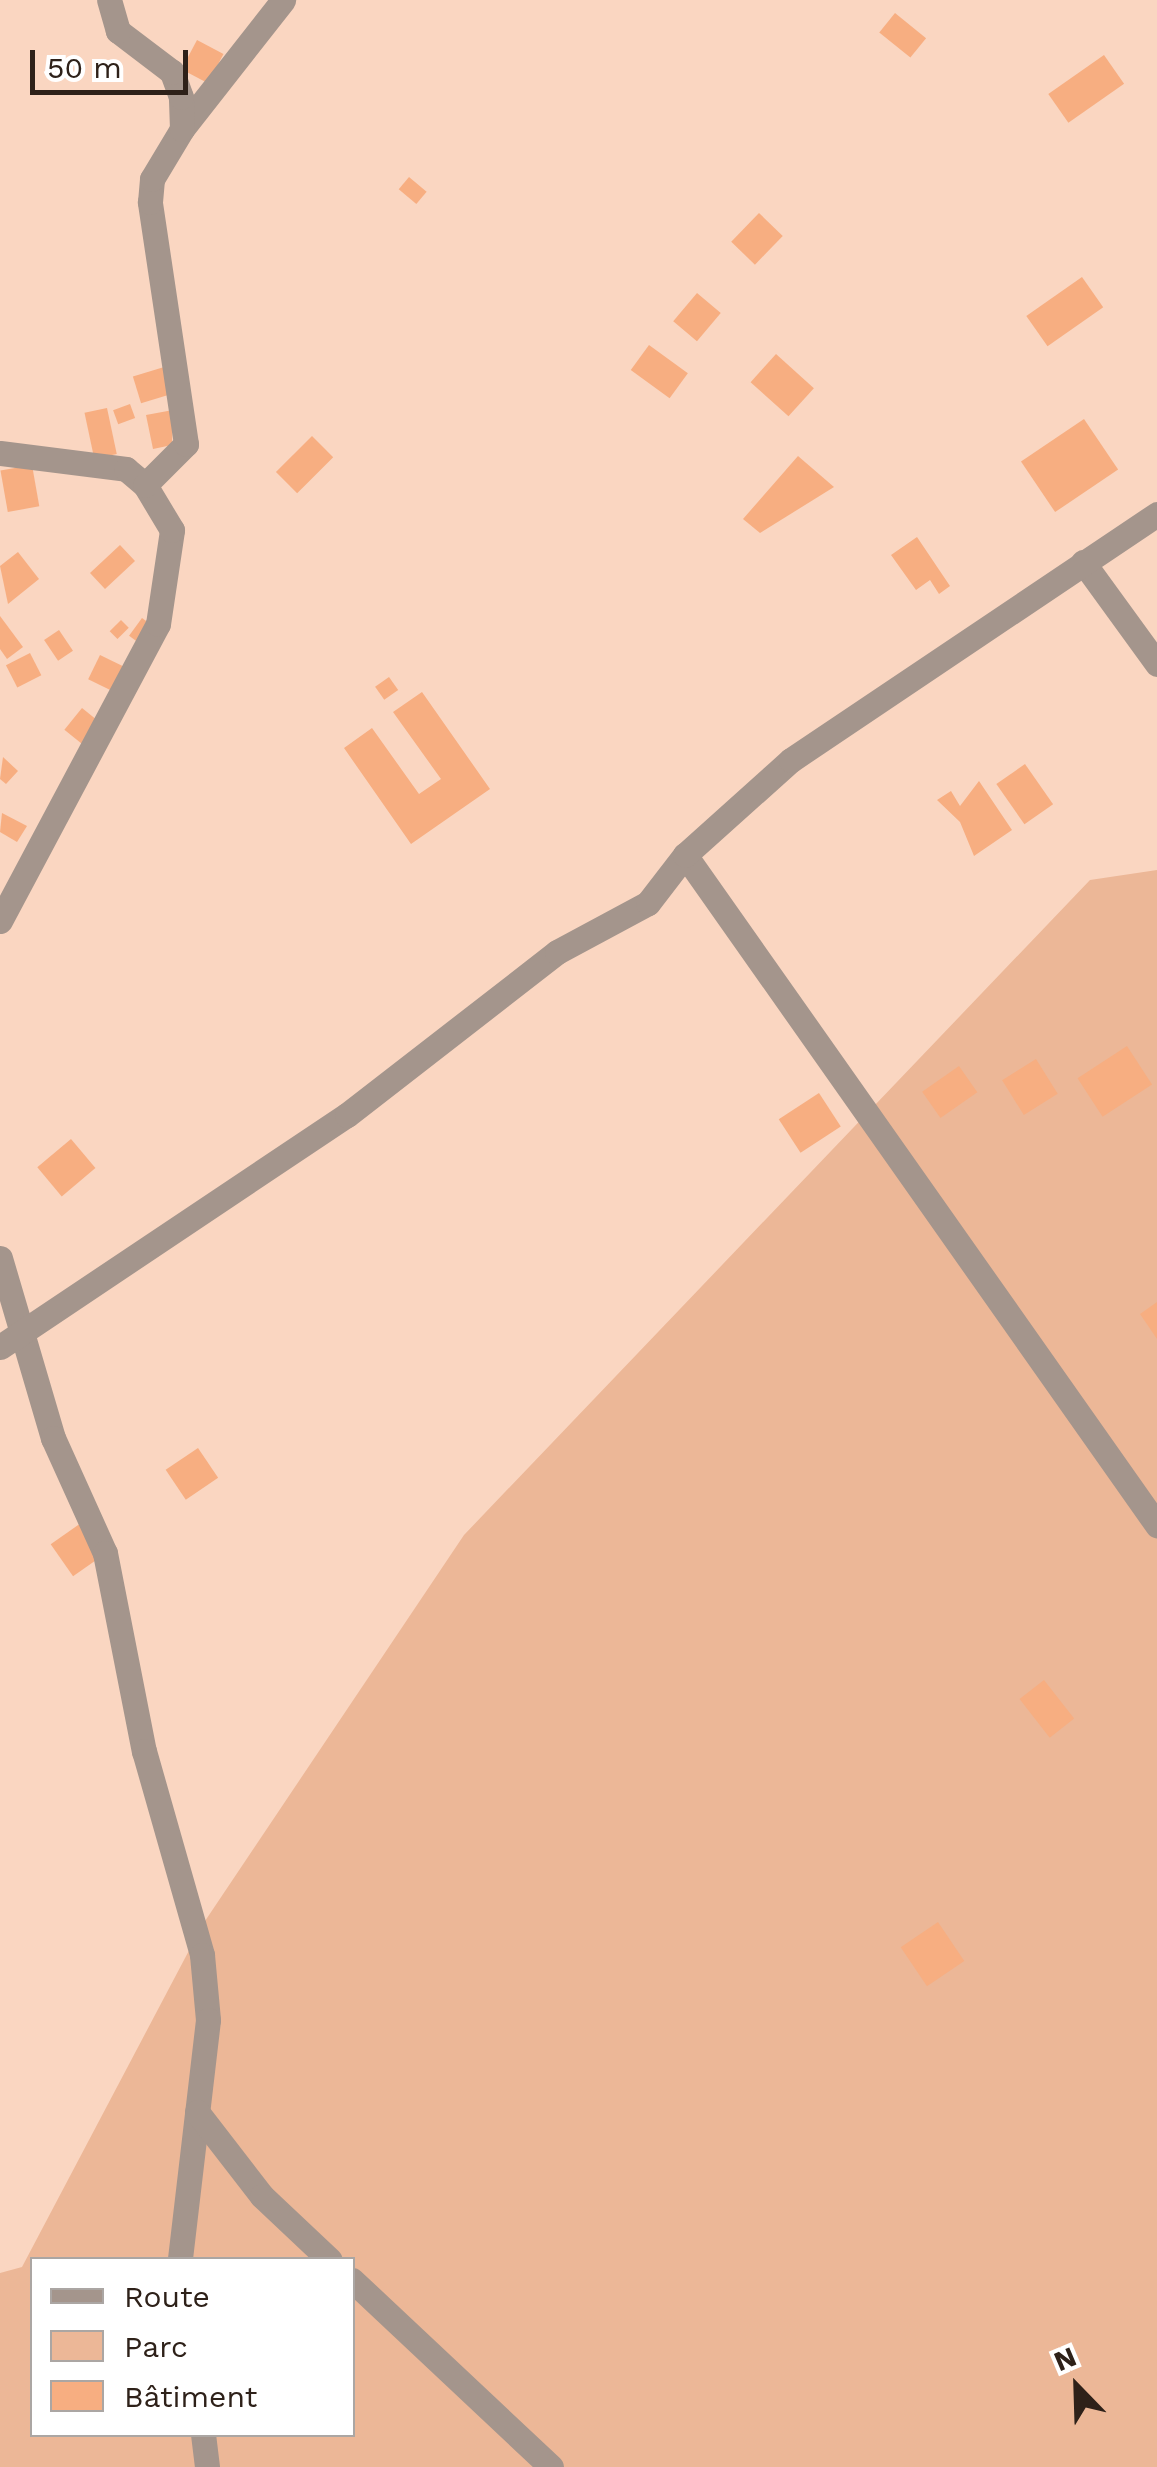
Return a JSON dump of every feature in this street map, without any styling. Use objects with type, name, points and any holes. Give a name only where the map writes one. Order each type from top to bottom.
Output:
[{"type":"street","points":[[110,0],[118,30],[172,72],[182,129]]},
{"type":"street","points":[[146,484],[186,444],[150,202],[152,179],[182,129],[283,0]]},
{"type":"street","points":[[0,453],[126,469],[146,484],[172,530],[158,624],[0,921]]},
{"type":"street","points":[[0,1347],[347,1114],[557,952],[648,903],[684,855],[791,760],[1157,514]]},
{"type":"street","points":[[1082,562],[1157,664]]},
{"type":"street","points":[[684,855],[1157,1525]]},
{"type":"street","points":[[0,1258],[25,1332],[53,1438],[104,1553],[144,1752],[187,1883],[208,2020],[180,2257]]},
{"type":"street","points":[[197,2112],[262,2196],[327,2257]]},
{"type":"street","points":[[355,2283],[550,2467]]},
{"type":"street","points":[[202,2437],[207,2467]]},
{"type":"green space","points":[[1157,870],[1157,2467],[0,2467],[0,2273],[22,2267],[203,1924],[464,1535],[1090,880]]},
{"type":"building","points":[[895,13],[926,38],[910,58],[879,32]]},
{"type":"building","points":[[197,40],[223,54],[208,83],[182,69]]},
{"type":"building","points":[[1104,55],[1124,84],[1068,123],[1048,94]]},
{"type":"building","points":[[409,177],[427,192],[416,204],[399,189]]},
{"type":"building","points":[[759,213],[783,236],[755,265],[731,242]]},
{"type":"building","points":[[1082,277],[1103,307],[1048,346],[1026,316]]},
{"type":"building","points":[[697,293],[721,313],[697,341],[673,321]]},
{"type":"building","points":[[649,345],[688,373],[670,398],[631,370]]},
{"type":"building","points":[[776,354],[814,388],[788,416],[751,382]]},
{"type":"building","points":[[174,364],[182,391],[141,403],[133,377]]},
{"type":"building","points":[[130,404],[135,418],[118,424],[113,410]]},
{"type":"building","points":[[107,408],[117,454],[94,459],[85,413]]},
{"type":"building","points":[[173,410],[172,445],[153,449],[146,415]]},
{"type":"building","points":[[1084,419],[1118,470],[1055,512],[1021,461]]},
{"type":"building","points":[[312,436],[333,457],[297,493],[276,472]]},
{"type":"building","points":[[798,456],[834,487],[760,533],[743,519]]},
{"type":"building","points":[[32,465],[39,506],[8,512],[0,471]]},
{"type":"building","points":[[917,537],[950,586],[939,594],[930,580],[916,590],[891,555]]},
{"type":"building","points":[[120,545],[135,561],[105,589],[90,573]]},
{"type":"building","points":[[18,552],[39,579],[8,604],[0,566]]},
{"type":"building","points":[[0,616],[23,647],[7,659],[0,649]]},
{"type":"building","points":[[142,618],[153,626],[140,644],[129,636]]},
{"type":"building","points":[[121,620],[129,628],[117,639],[110,631]]},
{"type":"building","points":[[59,630],[73,651],[58,661],[44,640]]},
{"type":"building","points":[[30,653],[41,675],[17,688],[6,665]]},
{"type":"building","points":[[100,655],[129,669],[117,693],[88,679]]},
{"type":"building","points":[[389,677],[398,690],[384,700],[375,687]]},
{"type":"building","points":[[422,692],[490,789],[411,844],[344,748],[372,728],[419,794],[441,779],[393,712]]},
{"type":"building","points":[[82,708],[99,722],[81,744],[64,730]]},
{"type":"building","points":[[3,757],[18,771],[6,784],[0,779]]},
{"type":"building","points":[[1025,764],[1053,804],[1024,824],[996,784]]},
{"type":"building","points":[[979,781],[1012,830],[974,856],[960,822],[937,800],[951,791],[960,806]]},
{"type":"building","points":[[2,813],[27,826],[17,842],[0,832]]},
{"type":"building","points":[[1127,1046],[1152,1085],[1103,1117],[1078,1078]]},
{"type":"building","points":[[1036,1059],[1058,1094],[1024,1115],[1002,1080]]},
{"type":"building","points":[[959,1066],[977,1092],[940,1118],[922,1092]]},
{"type":"building","points":[[819,1093],[841,1127],[801,1153],[779,1119]]},
{"type":"building","points":[[71,1139],[95,1168],[62,1196],[37,1167]]},
{"type":"building","points":[[1157,1302],[1157,1339],[1140,1314]]},
{"type":"building","points":[[198,1448],[218,1478],[186,1500],[166,1470]]},
{"type":"building","points":[[81,1523],[103,1555],[73,1576],[51,1544]]},
{"type":"building","points":[[1044,1680],[1074,1719],[1050,1738],[1020,1699]]},
{"type":"building","points":[[938,1922],[964,1961],[927,1986],[901,1947]]}]
